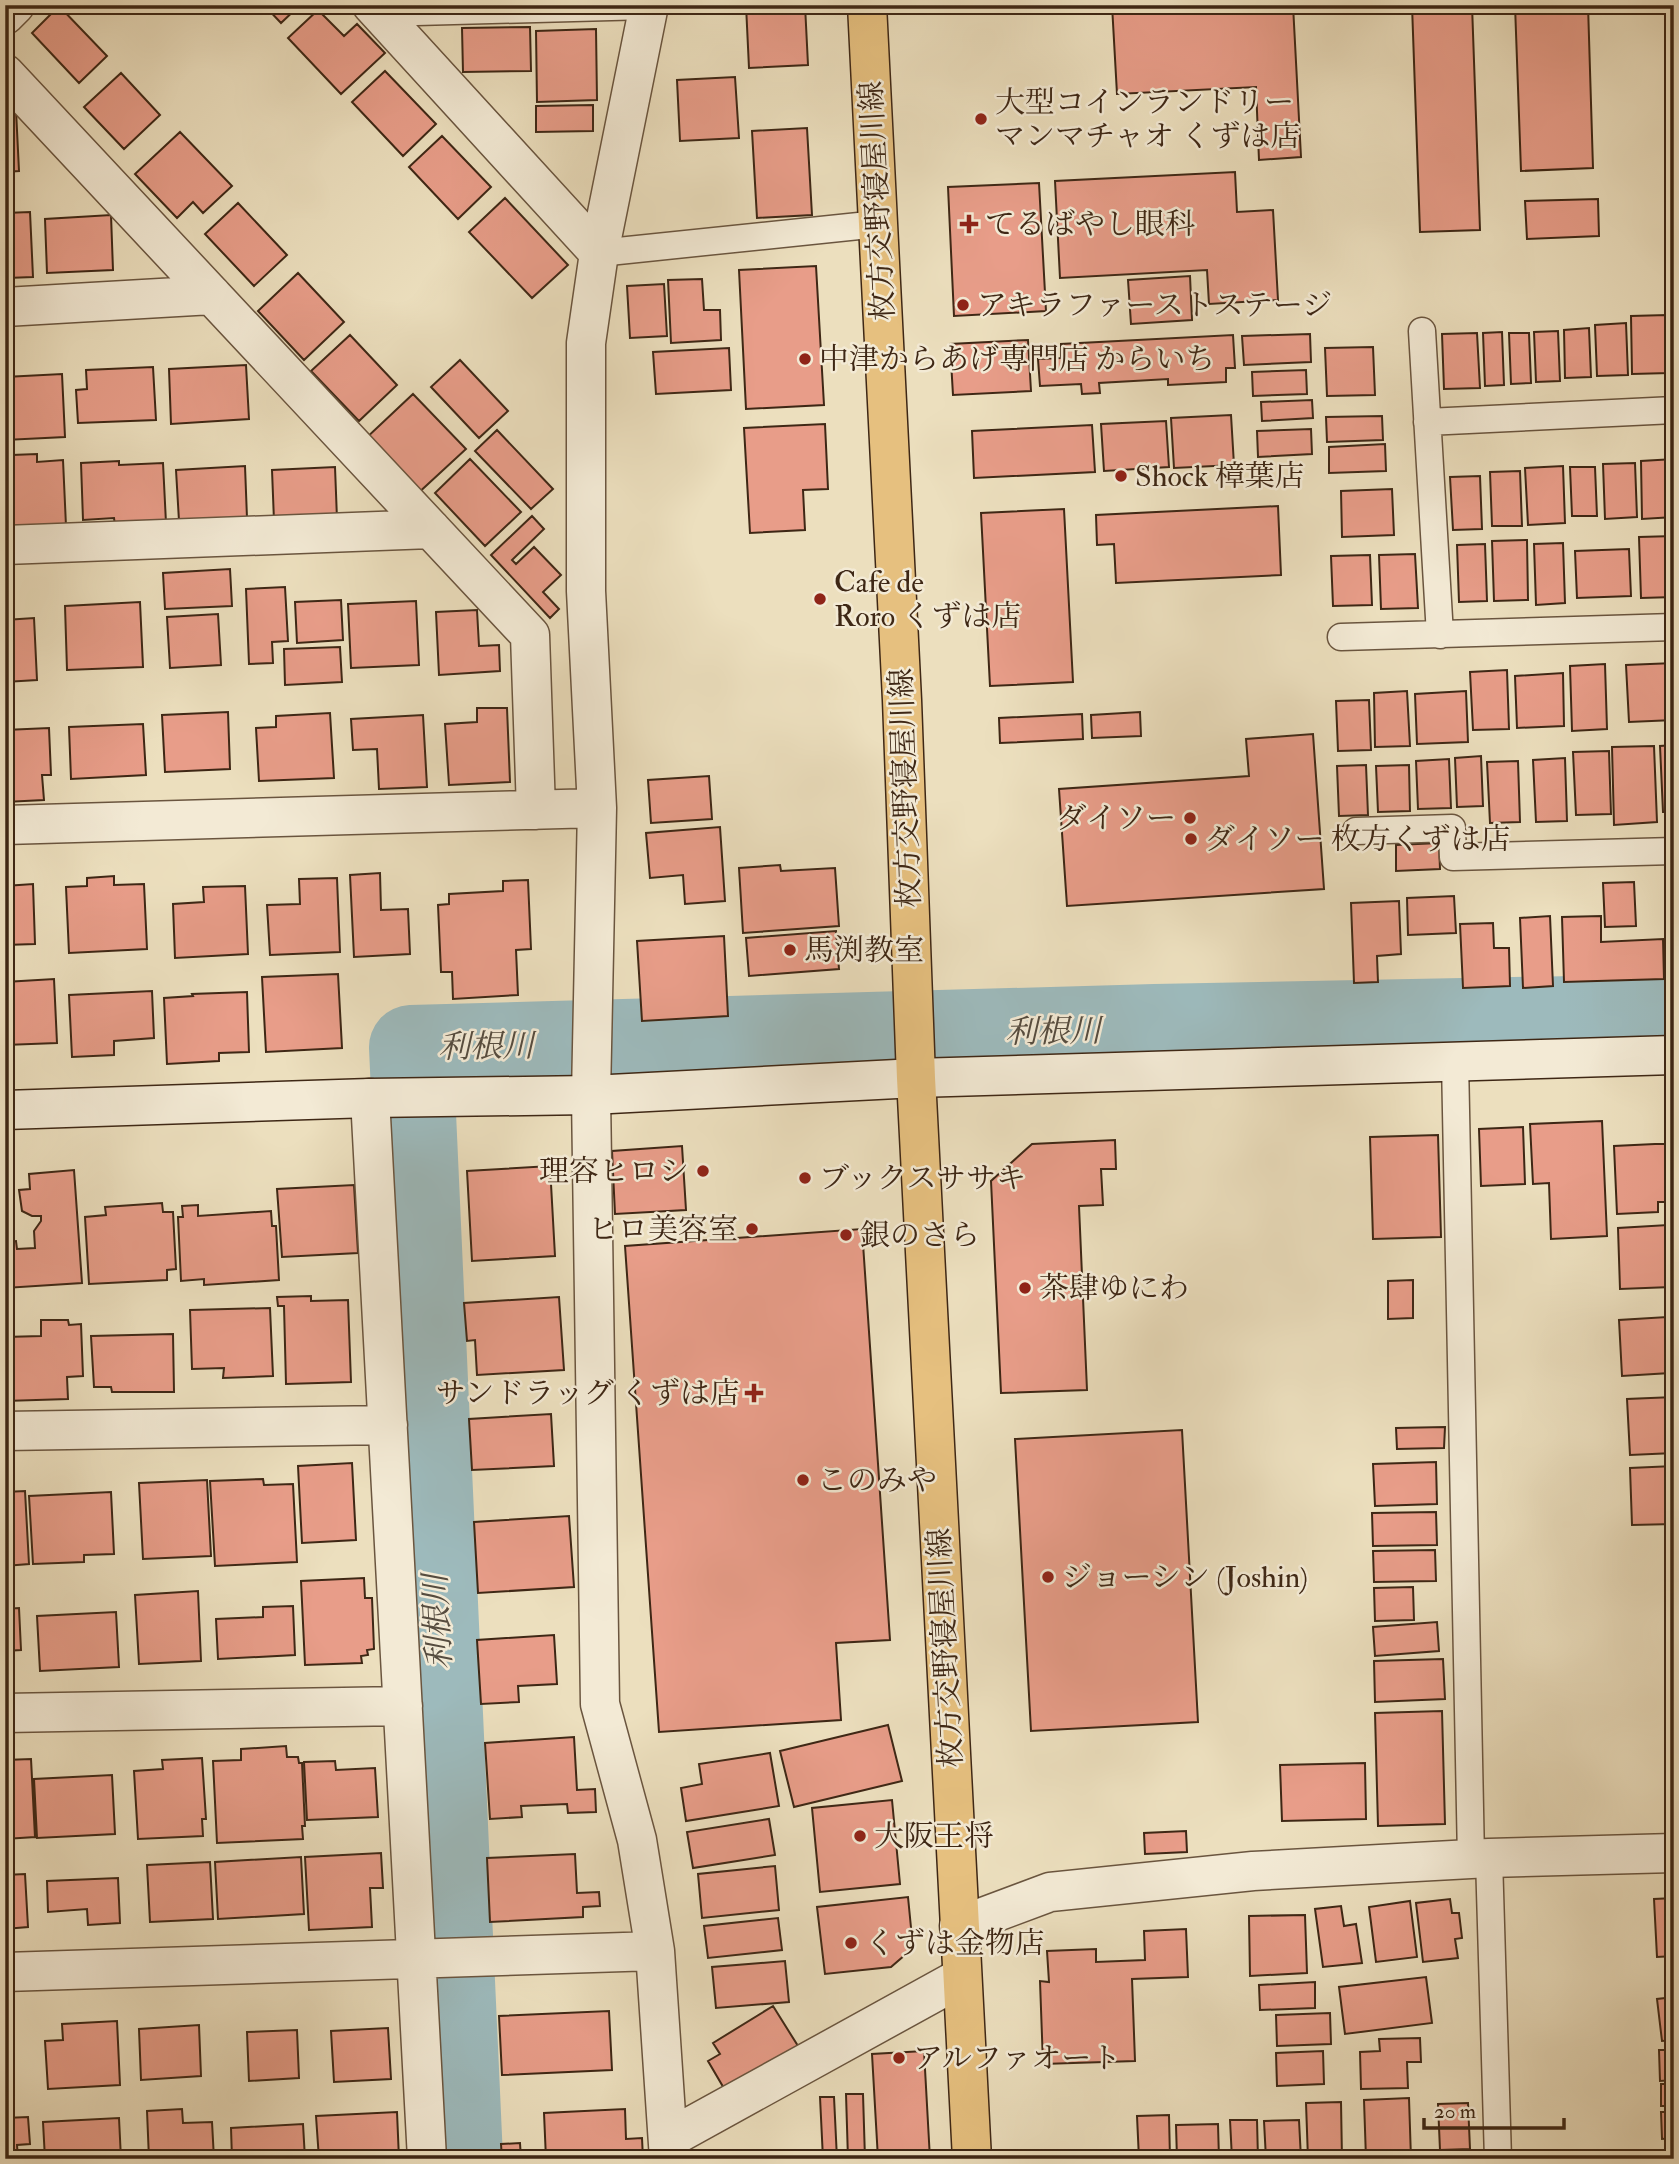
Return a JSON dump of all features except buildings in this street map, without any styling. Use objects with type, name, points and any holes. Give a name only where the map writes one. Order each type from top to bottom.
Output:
[{"type":"main road","name":"枚方交野寝屋川線","points":[[867,5],[902,700],[916,1066],[972,2159]]},
{"type":"street","points":[[5,15],[15,5]]},
{"type":"street","points":[[649,6],[599,253],[586,343],[586,591],[597,808],[591,1095],[600,1704],[637,1840],[655,1951],[669,2149],[962,1977]]},
{"type":"street","points":[[375,9],[599,253]]},
{"type":"street","points":[[5,75],[530,635],[536,810]]},
{"type":"street","points":[[5,307],[212,295]]},
{"type":"street","points":[[5,545],[431,529]]},
{"type":"street","points":[[5,825],[597,808]]},
{"type":"street","points":[[5,1110],[370,1098],[591,1095],[916,1066],[1455,1061],[1674,1055]]},
{"type":"street","points":[[370,1098],[427,2159]]},
{"type":"street","points":[[5,1431],[388,1426]]},
{"type":"street","points":[[5,1713],[403,1706]]},
{"type":"street","points":[[959,1926],[1050,1892],[1253,1871],[1480,1858],[1674,1853]]},
{"type":"street","points":[[5,1972],[655,1951]]},
{"type":"lane","points":[[375,9],[649,6]]},
{"type":"lane","points":[[599,253],[878,224]]},
{"type":"lane","points":[[1422,331],[1440,635]]},
{"type":"lane","points":[[1427,422],[1674,410]]},
{"type":"lane","points":[[1341,638],[1674,627]]},
{"type":"lane","points":[[1356,831],[1452,828],[1453,857],[1674,851]]},
{"type":"lane","points":[[1455,1061],[1480,1858],[1499,2159]]},
{"type":"waterway","name":"利根川","points":[[461,2159],[411,1047],[1155,1026],[1674,1016]]},
{"type":"place","name":"大型コインランドリー マンマチャオ くずは店","points":[[981,119]]},
{"type":"place","name":"てるばやし眼科","points":[[969,224]]},
{"type":"place","name":"アキラファーストステージ","points":[[963,305]]},
{"type":"place","name":"中津からあげ専門店 からいち","points":[[805,359]]},
{"type":"place","name":"Shock 樟葉店","points":[[1121,476]]},
{"type":"place","name":"Cafe de Roro くずは店","points":[[820,599]]},
{"type":"place","name":"ダイソー","points":[[1190,818]]},
{"type":"place","name":"ダイソー 枚方くずは店","points":[[1191,839]]},
{"type":"place","name":"馬渕教室","points":[[790,950]]},
{"type":"place","name":"理容ヒロシ","points":[[703,1171]]},
{"type":"place","name":"ブックスササキ","points":[[805,1178]]},
{"type":"place","name":"ヒロ美容室","points":[[752,1229]]},
{"type":"place","name":"銀のさら","points":[[846,1235]]},
{"type":"place","name":"茶肆ゆにわ","points":[[1025,1288]]},
{"type":"place","name":"サンドラッグ くずは店","points":[[754,1393]]},
{"type":"place","name":"このみや","points":[[803,1480]]},
{"type":"place","name":"ジョーシン (Joshin)","points":[[1048,1577]]},
{"type":"place","name":"大阪王将","points":[[860,1836]]},
{"type":"place","name":"くずは金物店","points":[[851,1943]]},
{"type":"place","name":"アルファオート","points":[[899,2058]]}]
